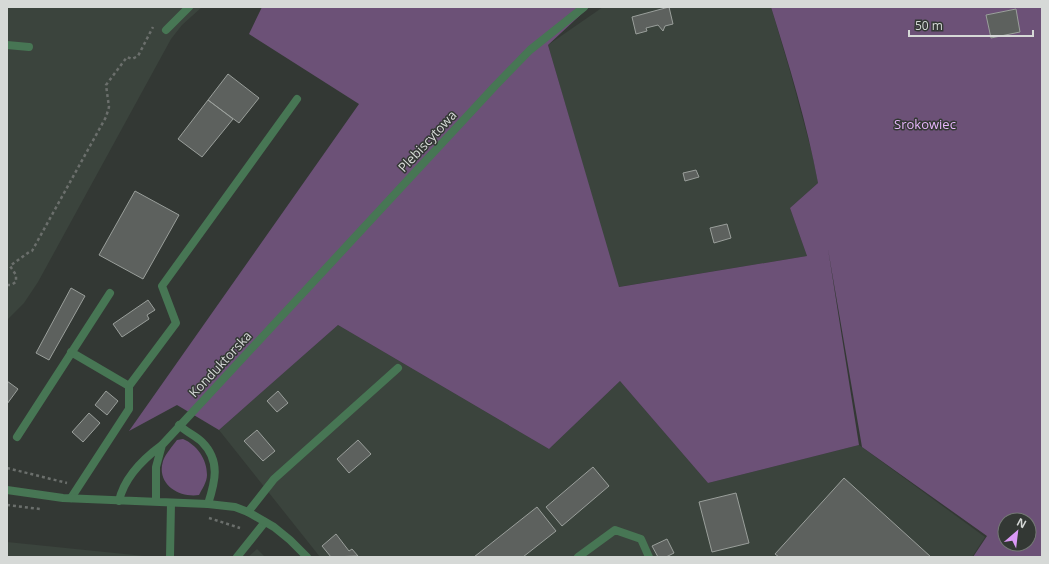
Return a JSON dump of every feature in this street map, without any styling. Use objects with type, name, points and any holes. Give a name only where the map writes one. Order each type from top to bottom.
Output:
[{"type":"street","points":[[166,30],[189,7]]},
{"type":"street","name":"Plebiscytowa","points":[[296,299],[530,50],[584,7]]},
{"type":"street","points":[[7,45],[29,47]]},
{"type":"street","points":[[71,498],[129,409],[129,386],[176,323],[162,286],[297,99]]},
{"type":"street","points":[[17,437],[110,293]]},
{"type":"street","name":"Konduktorska","points":[[119,501],[127,481],[149,455],[162,445],[296,299]]},
{"type":"street","points":[[71,352],[129,386]]},
{"type":"street","points":[[248,512],[274,479],[398,368]]},
{"type":"street","points":[[179,426],[202,442],[215,464],[215,482],[208,504]]},
{"type":"street","name":"Konduktorska","points":[[156,502],[156,467],[162,445]]},
{"type":"street","points":[[7,490],[71,498],[208,504],[235,507],[248,512],[265,522],[290,540],[307,557]]},
{"type":"street","points":[[170,557],[171,503]]},
{"type":"street","points":[[237,557],[265,522]]},
{"type":"street","points":[[578,557],[614,530],[641,539],[649,557]]},
{"type":"path","points":[[7,285],[11,286],[16,282],[16,275],[10,266],[32,251],[106,117],[110,107],[106,85],[127,57],[132,59],[138,56],[154,26]]},
{"type":"path","points":[[7,468],[79,486]]},
{"type":"shaded area","points":[[7,7],[202,7],[182,25],[171,39],[38,282],[24,303],[7,320]]},
{"type":"shaded area","points":[[603,7],[771,7],[813,157],[818,183],[790,208],[807,256],[618,287],[548,45]]},
{"type":"shaded area","points":[[338,325],[549,449],[620,381],[708,483],[859,445],[985,537],[972,557],[320,557],[219,430]]},
{"type":"shaded area","points":[[7,542],[154,557],[7,557]]},
{"type":"shaded area","points":[[257,549],[265,557],[248,557]]},
{"type":"green space","name":"Srokowiec","points":[[262,7],[589,7],[548,45],[619,287],[807,256],[790,208],[818,183],[803,116],[771,7],[1042,7],[1042,557],[973,557],[987,536],[862,447],[828,249],[859,445],[708,483],[620,381],[549,449],[338,325],[219,430],[177,405],[129,431],[359,104],[249,34]]},
{"type":"green space","points":[[183,439],[197,449],[203,458],[207,469],[207,478],[199,495],[177,492],[166,483],[163,476],[162,469],[164,458],[177,440]]},
{"type":"building","points":[[669,7],[673,24],[665,26],[663,31],[658,25],[646,28],[647,31],[636,34],[632,17]]},
{"type":"building","points":[[1016,9],[1020,32],[991,38],[986,15]]},
{"type":"building","points":[[228,74],[259,98],[239,123],[208,100]]},
{"type":"building","points":[[208,100],[233,119],[202,157],[178,139]]},
{"type":"building","points":[[696,170],[699,177],[685,181],[683,173]]},
{"type":"building","points":[[135,191],[179,215],[143,279],[99,255]]},
{"type":"building","points":[[727,224],[731,238],[714,243],[710,228]]},
{"type":"building","points":[[71,288],[85,296],[49,360],[36,353]]},
{"type":"building","points":[[148,300],[155,310],[147,315],[149,319],[122,337],[113,324]]},
{"type":"building","points":[[7,381],[18,389],[7,404]]},
{"type":"building","points":[[106,391],[118,401],[107,415],[95,405]]},
{"type":"building","points":[[278,391],[288,403],[277,412],[267,401]]},
{"type":"building","points":[[89,413],[100,423],[83,442],[72,432]]},
{"type":"building","points":[[257,430],[275,451],[263,461],[244,441]]},
{"type":"building","points":[[358,440],[371,454],[349,473],[337,459]]},
{"type":"building","points":[[593,467],[609,486],[562,526],[546,507]]},
{"type":"building","points":[[844,478],[931,557],[779,557],[775,554]]},
{"type":"building","points":[[736,493],[749,543],[712,552],[699,502]]},
{"type":"building","points":[[537,507],[556,531],[523,557],[474,557]]},
{"type":"building","points":[[336,534],[349,551],[352,549],[358,556],[331,557],[322,546]]},
{"type":"building","points":[[667,539],[674,553],[666,557],[658,557],[652,546]]}]
